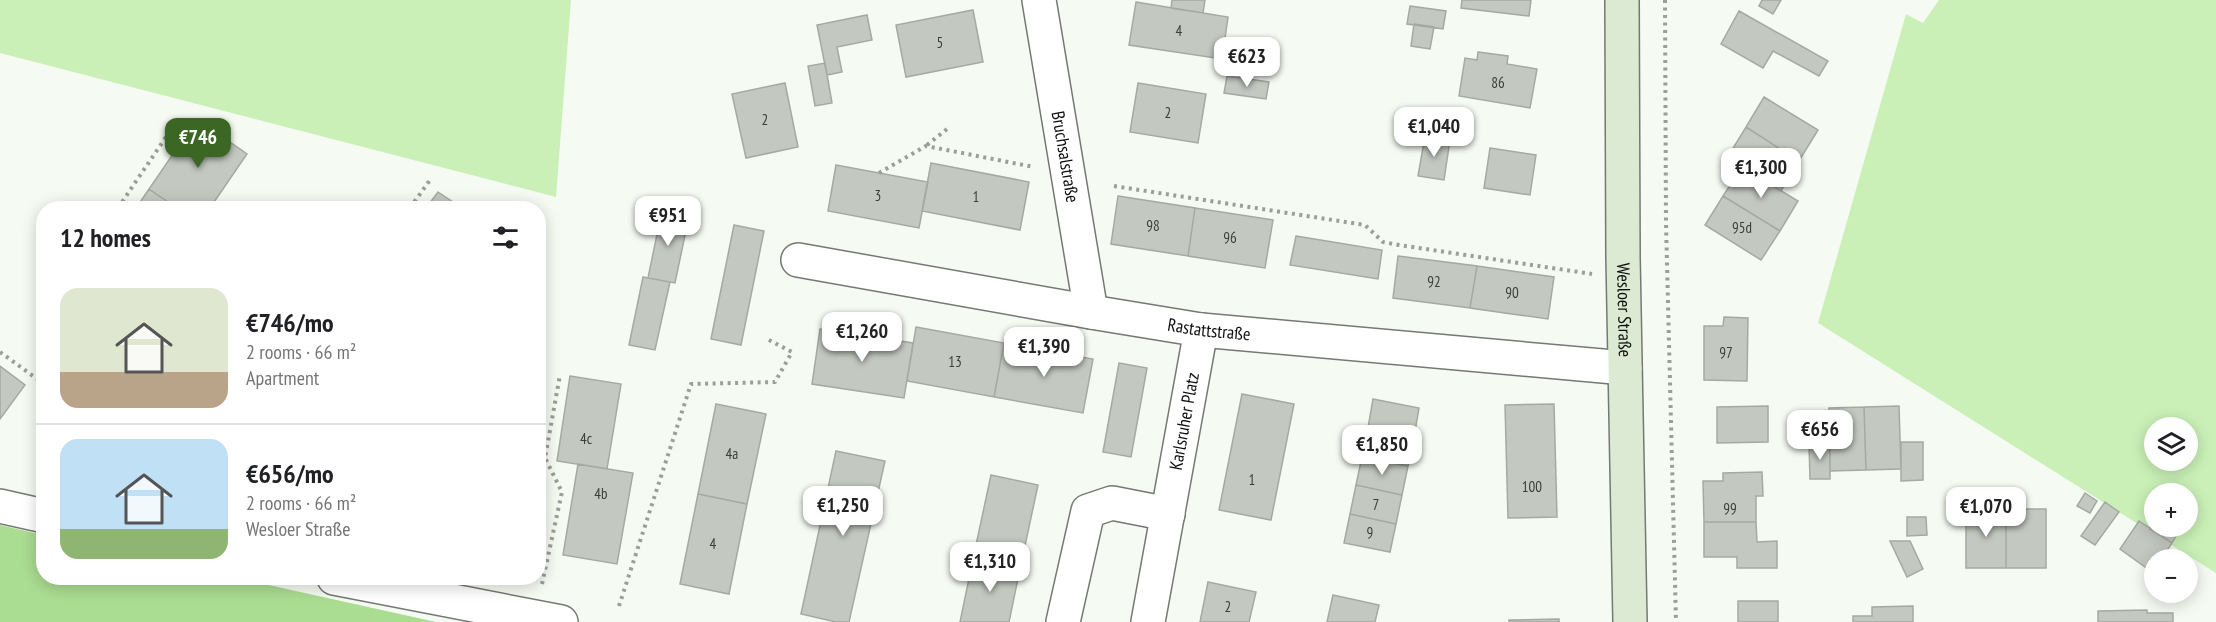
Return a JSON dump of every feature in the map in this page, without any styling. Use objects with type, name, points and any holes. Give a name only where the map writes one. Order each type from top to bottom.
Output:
[{"type":"street","name":"Bruchsalstraße","points":[[1039,0],[1091,312]]},
{"type":"street","name":"Wesloer Straße","points":[[1622,0],[1630,622]]},
{"type":"street","name":"Rastattstraße","points":[[798,260],[1201,330],[1625,368]]},
{"type":"street","name":"Karlsruher Platz","points":[[1148,622],[1201,330]]},
{"type":"street","points":[[1063,622],[1088,511],[1112,503],[1168,514]]},
{"type":"street","points":[[0,506],[36,514]]},
{"type":"street","points":[[370,585],[561,622]]},
{"type":"path","points":[[1665,0],[1666,223],[1676,622]]},
{"type":"path","points":[[879,173],[926,146],[947,129]]},
{"type":"path","points":[[123,201],[166,137]]},
{"type":"path","points":[[926,146],[1069,173]]},
{"type":"path","points":[[416,201],[430,180]]},
{"type":"path","points":[[1114,186],[1365,225],[1383,242],[1595,274]]},
{"type":"path","points":[[619,606],[691,384],[775,382],[792,352],[767,339]]},
{"type":"path","points":[[0,352],[36,378]]},
{"type":"path","points":[[546,452],[560,375]]},
{"type":"path","points":[[546,460],[562,492],[546,567]]},
{"type":"path","points":[[541,590],[542,585]]},
{"type":"green space","points":[[0,0],[571,0],[556,197],[0,53]]},
{"type":"green space","points":[[1939,0],[2216,0],[2216,573],[2198,562],[2198,549],[2178,549],[2159,537],[2198,537],[2198,483],[2144,483],[2144,528],[1818,323],[1906,14],[1923,23]]},
{"type":"green space","points":[[0,525],[36,533],[36,585],[269,585],[436,622],[0,622]]},
{"type":"building","points":[[1172,0],[1205,0],[1203,13],[1171,8]]},
{"type":"building","points":[[1462,0],[1531,0],[1529,16],[1461,8]]},
{"type":"building","points":[[1762,0],[1781,0],[1773,14],[1759,6]]},
{"type":"building","points":[[1136,2],[1228,17],[1222,59],[1129,45]]},
{"type":"building","points":[[1410,6],[1446,11],[1443,29],[1407,24]]},
{"type":"building","points":[[973,10],[983,62],[906,77],[896,25]]},
{"type":"building","points":[[1739,11],[1828,61],[1819,76],[1773,51],[1763,68],[1721,44]]},
{"type":"building","points":[[867,15],[872,40],[837,47],[842,72],[827,75],[817,25]]},
{"type":"building","points":[[1414,24],[1434,27],[1430,49],[1411,46]]},
{"type":"building","points":[[1478,52],[1508,56],[1507,64],[1537,69],[1530,108],[1459,96],[1465,58],[1477,60]]},
{"type":"building","points":[[825,63],[832,103],[815,106],[808,66]]},
{"type":"building","points":[[1227,76],[1269,82],[1266,99],[1224,93]]},
{"type":"building","points":[[785,83],[798,147],[746,158],[732,94]]},
{"type":"building","points":[[1138,83],[1206,94],[1198,143],[1130,132]]},
{"type":"building","points":[[1764,97],[1818,130],[1799,161],[1746,127]]},
{"type":"building","points":[[197,119],[247,154],[215,201],[167,201],[149,189]]},
{"type":"building","points":[[1746,127],[1799,161],[1781,191],[1727,158]]},
{"type":"building","points":[[1425,136],[1450,140],[1444,180],[1418,176]]},
{"type":"building","points":[[1490,148],[1536,155],[1530,195],[1484,188]]},
{"type":"building","points":[[931,163],[1029,182],[1020,230],[922,211]]},
{"type":"building","points":[[836,165],[928,182],[919,228],[828,211]]},
{"type":"building","points":[[1742,167],[1798,201],[1780,231],[1723,196]]},
{"type":"building","points":[[149,189],[167,201],[141,201]]},
{"type":"building","points":[[438,192],[452,201],[431,201]]},
{"type":"building","points":[[1118,196],[1195,208],[1188,256],[1111,244]]},
{"type":"building","points":[[1723,196],[1780,231],[1761,260],[1705,225]]},
{"type":"building","points":[[1195,208],[1273,220],[1265,268],[1188,256]]},
{"type":"building","points":[[662,210],[689,216],[675,283],[648,278]]},
{"type":"building","points":[[734,225],[764,231],[741,345],[711,339]]},
{"type":"building","points":[[1296,236],[1382,250],[1378,279],[1290,265]]},
{"type":"building","points":[[1398,256],[1477,266],[1470,308],[1393,298]]},
{"type":"building","points":[[1477,266],[1554,277],[1548,319],[1470,308]]},
{"type":"building","points":[[643,277],[670,282],[655,350],[629,345]]},
{"type":"building","points":[[1724,317],[1748,318],[1747,381],[1704,380],[1704,326],[1723,326]]},
{"type":"building","points":[[916,327],[1004,343],[994,397],[907,381]]},
{"type":"building","points":[[820,329],[913,343],[904,398],[812,384]]},
{"type":"building","points":[[1004,343],[1093,359],[1083,413],[994,397]]},
{"type":"building","points":[[1119,363],[1147,368],[1131,457],[1103,452]]},
{"type":"building","points":[[0,366],[25,385],[0,419]]},
{"type":"building","points":[[570,376],[621,384],[607,469],[557,461]]},
{"type":"building","points":[[1242,394],[1294,404],[1271,520],[1219,510]]},
{"type":"building","points":[[1373,399],[1419,408],[1414,437],[1368,428]]},
{"type":"building","points":[[716,404],[766,414],[747,504],[698,494]]},
{"type":"building","points":[[1554,404],[1557,517],[1508,518],[1505,405]]},
{"type":"building","points":[[1768,406],[1768,442],[1717,443],[1717,407]]},
{"type":"building","points":[[1899,406],[1901,469],[1866,470],[1864,407]]},
{"type":"building","points":[[1864,407],[1866,470],[1830,471],[1829,408]]},
{"type":"building","points":[[1368,428],[1414,437],[1408,466],[1362,457]]},
{"type":"building","points":[[1901,442],[1923,442],[1923,480],[1901,481]]},
{"type":"building","points":[[1809,444],[1830,444],[1830,479],[1810,479]]},
{"type":"building","points":[[836,451],[885,461],[849,622],[836,622],[801,614]]},
{"type":"building","points":[[1362,457],[1408,466],[1402,495],[1356,485]]},
{"type":"building","points":[[578,464],[633,473],[617,564],[563,555]]},
{"type":"building","points":[[1762,472],[1763,496],[1756,496],[1756,522],[1704,522],[1703,481],[1723,481],[1723,473]]},
{"type":"building","points":[[991,475],[1038,485],[1020,569],[973,559]]},
{"type":"building","points":[[1356,485],[1402,495],[1396,524],[1350,514]]},
{"type":"building","points":[[2085,493],[2097,501],[2090,513],[2077,506]]},
{"type":"building","points":[[698,494],[747,504],[729,594],[680,584]]},
{"type":"building","points":[[2105,502],[2119,512],[2095,545],[2081,536]]},
{"type":"building","points":[[1966,509],[2006,509],[2006,568],[1966,568]]},
{"type":"building","points":[[2006,509],[2046,509],[2046,568],[2006,568]]},
{"type":"building","points":[[1350,514],[1396,524],[1390,552],[1344,543]]},
{"type":"building","points":[[1907,517],[1926,517],[1927,535],[1907,536]]},
{"type":"building","points":[[2139,521],[2144,524],[2144,537],[2163,537],[2172,543],[2168,549],[2144,549],[2144,566],[2120,549]]},
{"type":"building","points":[[1704,522],[1756,522],[1757,542],[1777,541],[1777,568],[1737,568],[1737,557],[1704,557]]},
{"type":"building","points":[[2163,537],[2176,537],[2172,543]]},
{"type":"building","points":[[1890,541],[1910,541],[1923,569],[1907,577]]},
{"type":"building","points":[[973,559],[1020,569],[1009,622],[960,622]]},
{"type":"building","points":[[1208,582],[1256,592],[1249,622],[1200,622]]},
{"type":"building","points":[[1333,595],[1379,605],[1375,622],[1327,622]]},
{"type":"building","points":[[1738,601],[1778,601],[1778,622],[1738,622]]},
{"type":"building","points":[[1913,606],[1913,622],[1853,622],[1853,616],[1872,616],[1872,607]]},
{"type":"building","points":[[2147,610],[2147,613],[2173,613],[2173,622],[2098,622],[2098,611]]},
{"type":"building","points":[[1559,619],[1559,622],[1509,622],[1509,620]]}]
